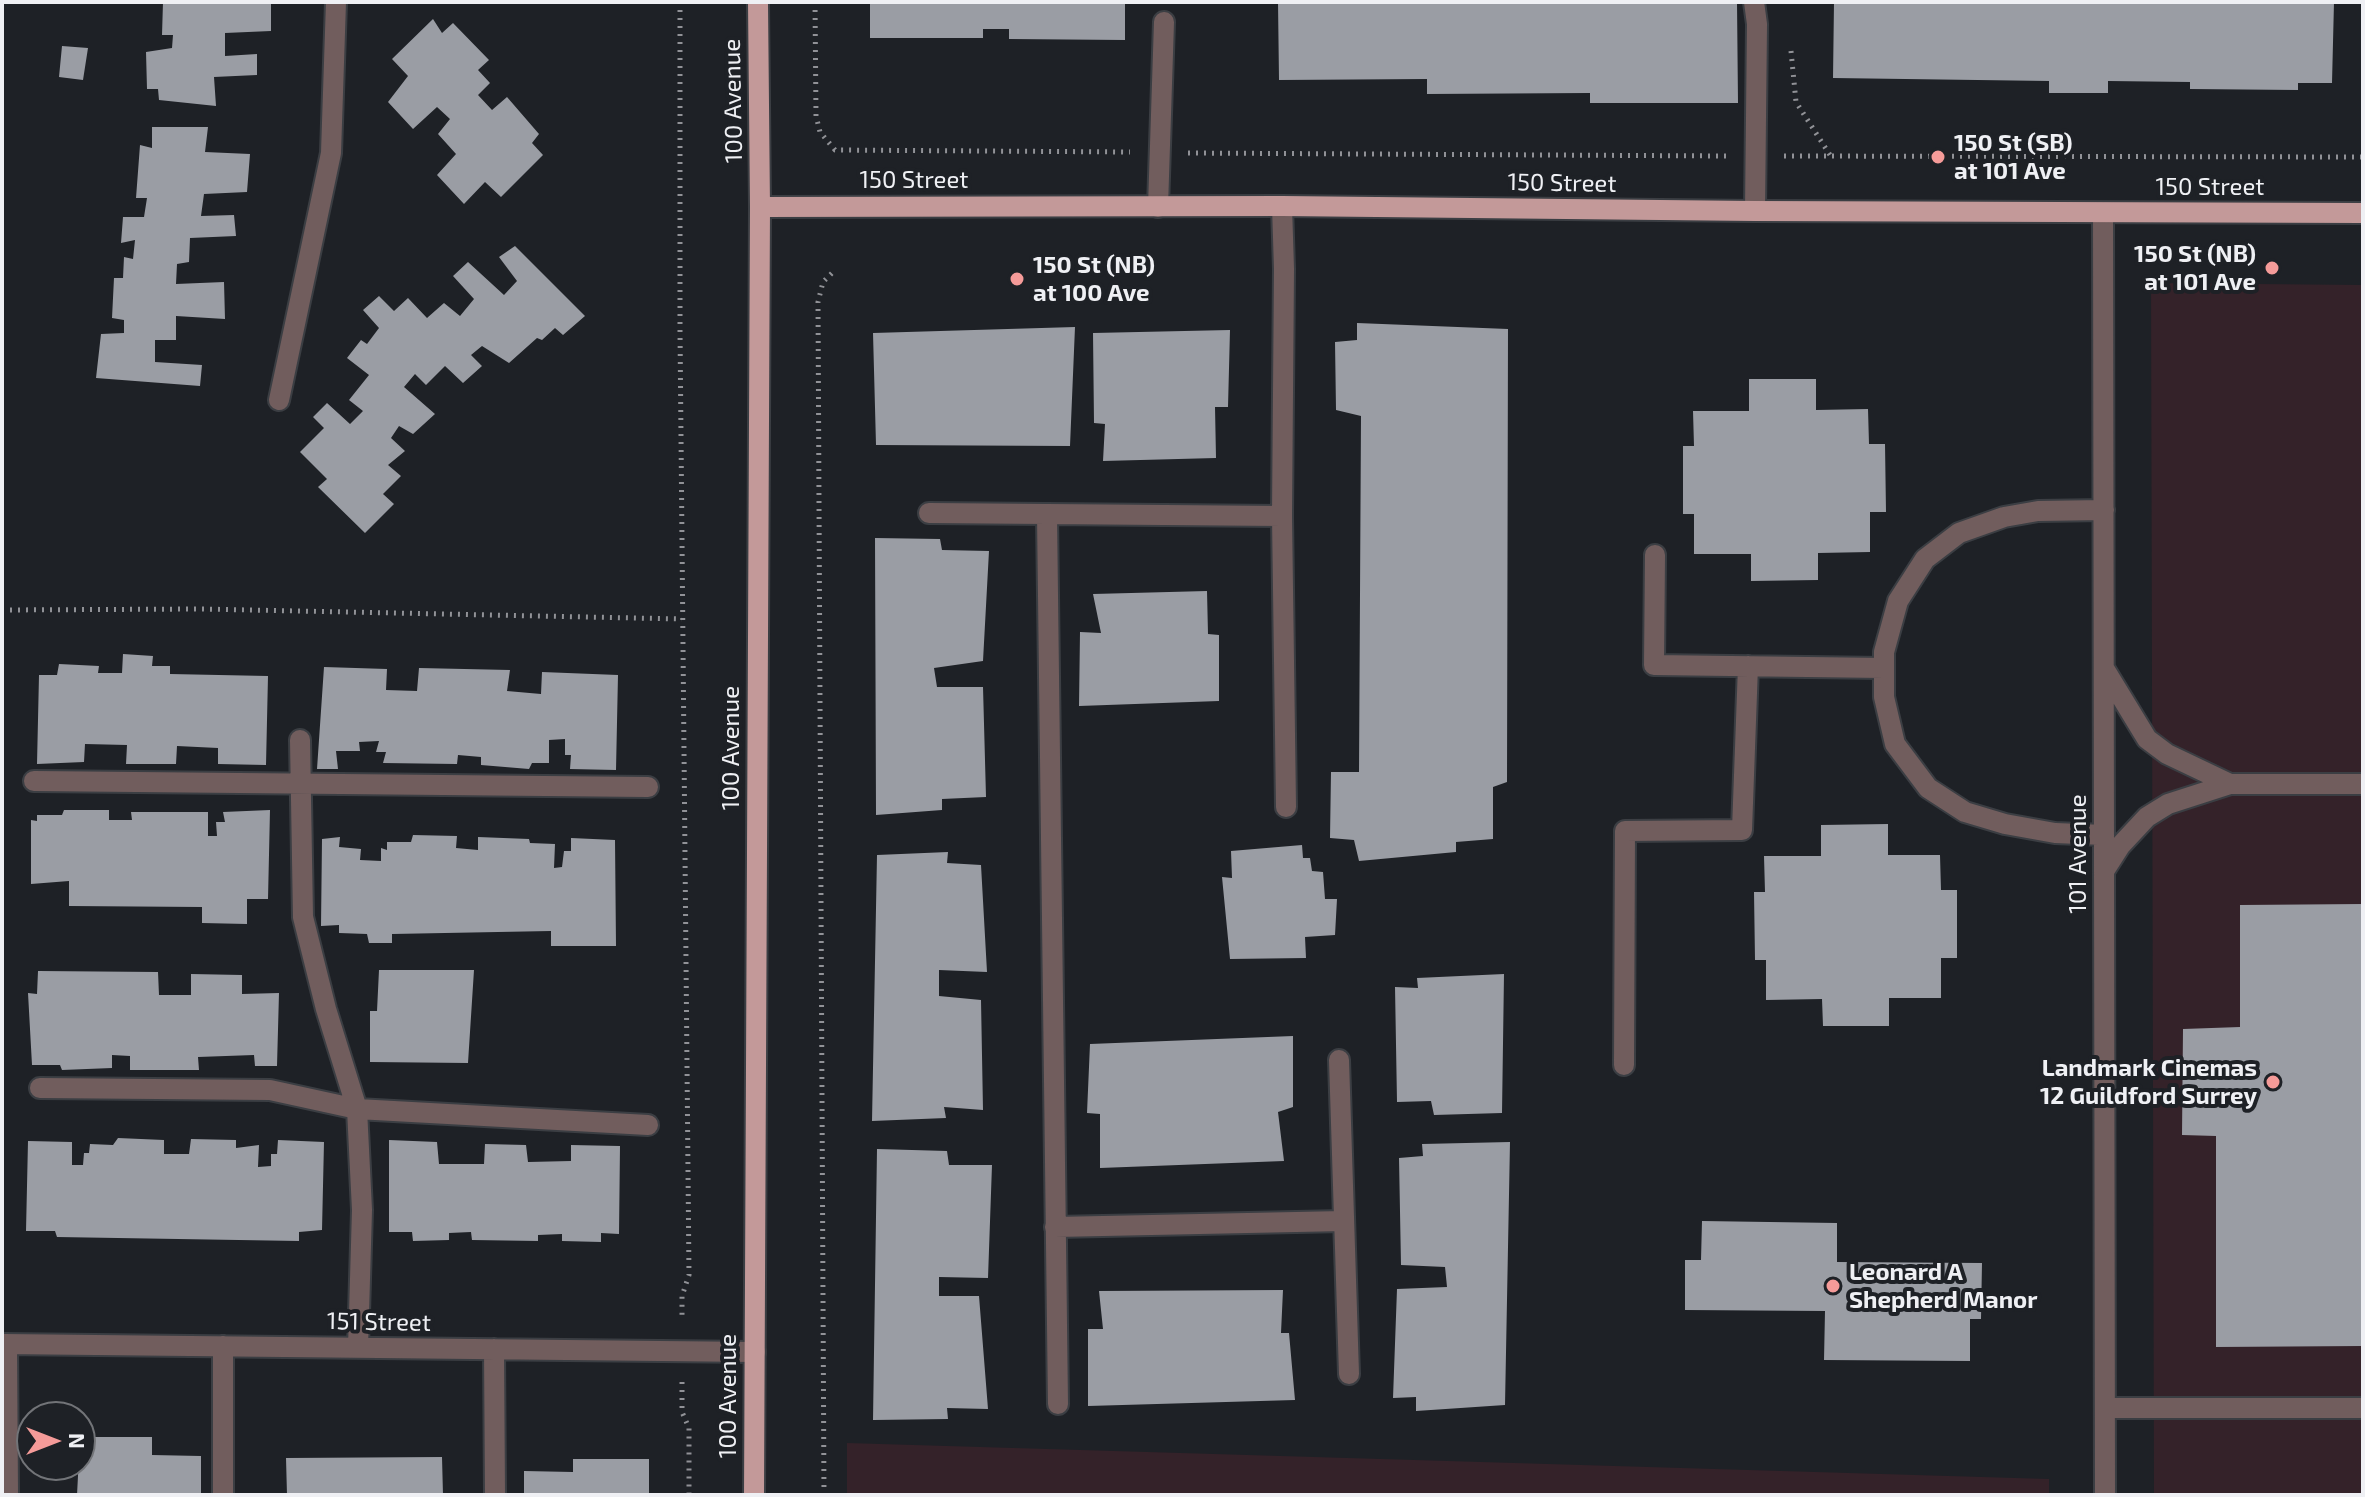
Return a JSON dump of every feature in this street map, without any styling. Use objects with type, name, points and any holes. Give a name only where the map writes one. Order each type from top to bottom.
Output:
[{"type":"main road","name":"100 Avenue","points":[[754,1495],[760,207],[758,2]]},
{"type":"main road","name":"150 Street","points":[[760,207],[1282,206],[2363,213]]},
{"type":"street","points":[[279,400],[331,153],[336,2]]},
{"type":"street","points":[[1754,2],[1757,24],[1755,211]]},
{"type":"street","points":[[1158,207],[1164,22]]},
{"type":"street","points":[[1282,206],[1286,807]]},
{"type":"street","name":"101 Avenue","points":[[2103,213],[2105,1495]]},
{"type":"street","points":[[2104,510],[2038,511],[2004,517],[1959,533],[1925,559],[1898,601],[1884,652],[1884,697],[1895,744],[1928,788],[1965,812],[2005,824],[2055,833],[2104,835]]},
{"type":"street","points":[[929,513],[1282,516]]},
{"type":"street","points":[[1047,514],[1058,1404]]},
{"type":"street","points":[[1655,555],[1654,665],[1884,668]]},
{"type":"street","points":[[1624,1065],[1625,831],[1742,830],[1748,666]]},
{"type":"street","points":[[2104,667],[2125,707],[2147,739],[2167,754],[2230,784]]},
{"type":"street","points":[[300,740],[303,917],[326,1009],[357,1109],[362,1210],[358,1348]]},
{"type":"street","points":[[34,781],[648,787]]},
{"type":"street","points":[[2104,871],[2120,846],[2147,817],[2168,804],[2230,784],[2363,784]]},
{"type":"street","points":[[1339,1060],[1349,1374]]},
{"type":"street","points":[[40,1088],[270,1090],[357,1109],[648,1125]]},
{"type":"street","points":[[1055,1227],[1344,1221]]},
{"type":"street","points":[[4,1344],[8,1495]]},
{"type":"street","name":"151 Street","points":[[4,1344],[755,1352]]},
{"type":"street","points":[[223,1346],[223,1495]]},
{"type":"street","points":[[494,1349],[495,1495]]},
{"type":"street","points":[[2105,1408],[2363,1408]]},
{"type":"path","points":[[680,2],[689,1275],[682,1296]]},
{"type":"path","points":[[815,2],[816,116],[820,132],[835,150],[2363,157]]},
{"type":"path","points":[[1791,45],[1796,102],[1830,155]]},
{"type":"path","points":[[824,1495],[818,302],[823,282],[834,271]]},
{"type":"path","points":[[2,610],[202,609],[682,619]]},
{"type":"path","points":[[682,1412],[689,1428],[689,1495]]},
{"type":"shaded area","points":[[2151,283],[2363,285],[2363,1495],[2154,1495]]},
{"type":"shaded area","points":[[847,1443],[2049,1479],[2049,1495],[847,1495]]},
{"type":"building","points":[[163,2],[271,2],[271,31],[225,33],[225,56],[257,54],[257,75],[214,77],[216,106],[159,100],[158,89],[147,89],[146,52],[172,48],[173,35],[162,35]]},
{"type":"building","points":[[870,2],[1125,2],[1125,40],[1009,39],[1009,29],[983,29],[983,38],[870,38]]},
{"type":"building","points":[[1278,2],[1737,2],[1738,103],[1590,103],[1590,93],[1427,94],[1427,79],[1279,80]]},
{"type":"building","points":[[1834,2],[2334,2],[2332,83],[2298,83],[2298,90],[2190,89],[2190,82],[2108,81],[2108,93],[2049,93],[2049,81],[1833,78]]},
{"type":"building","points":[[433,19],[442,33],[453,23],[489,60],[478,70],[490,83],[478,95],[492,110],[507,97],[539,134],[532,143],[543,155],[501,197],[485,182],[464,204],[437,175],[456,154],[438,134],[450,119],[437,107],[413,129],[388,102],[408,76],[392,59]]},
{"type":"building","points":[[62,46],[88,48],[83,80],[59,77]]},
{"type":"building","points":[[152,127],[208,127],[205,152],[250,154],[247,192],[204,194],[201,216],[234,215],[236,236],[190,238],[189,262],[177,264],[176,284],[224,282],[225,319],[176,316],[176,340],[155,340],[155,362],[202,365],[200,386],[96,378],[101,334],[124,333],[124,320],[112,318],[114,278],[123,278],[124,257],[133,259],[135,240],[121,243],[123,217],[144,217],[147,198],[136,198],[140,145],[152,148]]},
{"type":"building","points":[[515,246],[585,316],[563,335],[555,328],[542,340],[537,338],[509,363],[482,346],[471,355],[482,366],[463,383],[445,366],[426,385],[415,374],[404,387],[435,414],[413,434],[399,426],[391,438],[405,451],[388,465],[401,476],[383,494],[394,504],[365,533],[318,487],[327,479],[300,452],[324,428],[313,417],[327,403],[350,424],[363,411],[349,400],[369,375],[347,358],[361,340],[367,344],[379,328],[363,310],[379,296],[394,311],[408,298],[427,318],[444,303],[460,316],[474,299],[453,276],[468,262],[504,295],[517,281],[499,257]]},
{"type":"building","points":[[1357,323],[1508,329],[1507,782],[1493,787],[1493,839],[1456,842],[1456,852],[1359,861],[1354,840],[1330,838],[1331,772],[1359,772],[1361,416],[1336,410],[1335,342],[1357,340]]},
{"type":"building","points":[[1075,327],[1070,446],[876,445],[873,333]]},
{"type":"building","points":[[1230,330],[1228,407],[1215,407],[1216,458],[1103,461],[1105,424],[1094,423],[1093,333]]},
{"type":"building","points":[[1749,379],[1816,379],[1816,410],[1868,409],[1869,444],[1885,444],[1886,512],[1870,512],[1870,552],[1818,553],[1818,580],[1751,581],[1751,554],[1694,554],[1694,514],[1683,514],[1683,446],[1694,446],[1693,411],[1749,411]]},
{"type":"building","points":[[875,538],[940,539],[942,550],[989,551],[983,661],[934,668],[937,687],[983,687],[986,797],[942,799],[942,810],[876,815]]},
{"type":"building","points":[[1207,591],[1208,634],[1219,635],[1219,701],[1079,706],[1080,632],[1101,633],[1093,594]]},
{"type":"building","points":[[123,654],[153,656],[152,666],[170,666],[170,674],[268,676],[266,765],[218,764],[218,748],[177,746],[176,764],[126,764],[127,745],[85,744],[84,762],[37,764],[39,675],[57,675],[59,664],[99,666],[98,673],[122,673]]},
{"type":"building","points":[[324,667],[387,669],[386,690],[417,691],[419,668],[510,670],[507,691],[541,694],[542,672],[618,675],[616,770],[570,769],[571,755],[565,755],[565,739],[549,740],[549,763],[532,763],[529,769],[481,765],[481,757],[458,755],[457,764],[383,763],[386,752],[376,752],[379,741],[359,742],[360,751],[336,751],[338,769],[317,769]]},
{"type":"building","points":[[64,810],[109,810],[109,820],[132,820],[131,812],[208,812],[208,836],[217,836],[216,822],[225,822],[223,812],[270,810],[268,899],[247,899],[247,924],[202,923],[202,907],[69,906],[69,881],[31,884],[31,820],[37,821],[37,815],[62,815]]},
{"type":"building","points":[[1888,824],[1888,855],[1940,855],[1941,890],[1957,890],[1957,958],[1941,958],[1941,998],[1889,998],[1889,1026],[1823,1026],[1822,999],[1766,1000],[1766,960],[1755,960],[1754,892],[1765,892],[1764,856],[1821,856],[1821,825]]},
{"type":"building","points":[[413,835],[457,836],[456,848],[478,850],[478,837],[529,839],[530,843],[555,844],[554,868],[562,867],[564,851],[571,851],[571,838],[615,840],[616,946],[551,946],[551,931],[392,934],[392,943],[369,943],[367,934],[339,933],[339,925],[321,926],[322,839],[340,837],[339,847],[361,849],[360,860],[381,861],[381,848],[387,850],[387,842],[411,842]]},
{"type":"building","points":[[1302,845],[1303,858],[1310,858],[1312,871],[1323,872],[1325,899],[1337,899],[1335,935],[1305,937],[1306,958],[1230,959],[1222,877],[1232,878],[1231,851]]},
{"type":"building","points":[[948,852],[947,863],[981,865],[987,972],[939,970],[939,996],[981,1000],[983,1110],[944,1107],[946,1118],[872,1121],[877,855]]},
{"type":"building","name":"Landmark Cinemas 12 Guildford Surrey","points":[[2363,904],[2363,1346],[2216,1347],[2216,1136],[2182,1135],[2183,1029],[2240,1027],[2240,905]]},
{"type":"building","points":[[379,970],[474,970],[468,1063],[370,1062],[370,1011],[377,1011]]},
{"type":"building","points":[[38,971],[158,972],[159,995],[191,995],[191,974],[242,975],[242,994],[279,993],[277,1066],[255,1066],[254,1055],[198,1057],[199,1070],[130,1070],[130,1056],[112,1055],[112,1068],[62,1070],[60,1065],[32,1065],[28,993],[37,994]]},
{"type":"building","points":[[1504,974],[1502,1113],[1434,1115],[1431,1101],[1397,1102],[1395,987],[1418,988],[1417,978]]},
{"type":"building","points":[[1293,1036],[1293,1107],[1278,1112],[1284,1161],[1100,1168],[1100,1114],[1087,1113],[1090,1044]]},
{"type":"building","points":[[118,1138],[164,1140],[164,1154],[189,1154],[191,1139],[236,1140],[236,1148],[259,1145],[258,1167],[271,1166],[271,1154],[277,1154],[278,1140],[324,1142],[322,1230],[299,1232],[299,1241],[57,1237],[55,1231],[26,1231],[28,1141],[72,1142],[72,1165],[83,1165],[84,1153],[89,1153],[90,1144],[113,1145]]},
{"type":"building","points":[[389,1140],[437,1142],[439,1164],[484,1164],[485,1144],[526,1145],[528,1162],[571,1161],[571,1145],[620,1146],[619,1234],[601,1233],[601,1242],[562,1241],[562,1234],[538,1235],[538,1241],[472,1240],[471,1232],[449,1233],[449,1240],[413,1241],[412,1232],[389,1232]]},
{"type":"building","points":[[1510,1142],[1505,1405],[1416,1411],[1416,1397],[1393,1398],[1397,1289],[1447,1287],[1445,1267],[1401,1265],[1399,1158],[1423,1156],[1422,1144]]},
{"type":"building","points":[[877,1149],[947,1151],[949,1165],[992,1165],[988,1278],[939,1277],[939,1296],[979,1296],[988,1409],[947,1408],[948,1419],[873,1420]]},
{"type":"building","name":"Leonard A Shepherd Manor","points":[[1702,1221],[1837,1223],[1837,1262],[1982,1263],[1981,1319],[1970,1319],[1970,1361],[1824,1360],[1825,1311],[1685,1310],[1685,1260],[1701,1260]]},
{"type":"building","points":[[1283,1290],[1281,1333],[1289,1333],[1295,1400],[1088,1406],[1088,1329],[1103,1329],[1099,1291]]},
{"type":"building","points":[[96,1437],[152,1437],[152,1455],[201,1456],[201,1495],[77,1495],[78,1481],[96,1481]]},
{"type":"building","points":[[442,1457],[443,1495],[287,1495],[286,1458]]},
{"type":"building","points":[[573,1459],[649,1459],[649,1495],[524,1495],[524,1471],[573,1472]]},
{"type":"place","name":"150 St (SB) at 101 Ave","points":[[1938,157]]},
{"type":"place","name":"150 St (NB) at 101 Ave","points":[[2272,268]]},
{"type":"place","name":"150 St (NB) at 100 Ave","points":[[1017,279]]},
{"type":"place","name":"Landmark Cinemas 12 Guildford Surrey","points":[[2273,1082]]},
{"type":"place","name":"Leonard A Shepherd Manor","points":[[1833,1286]]}]
